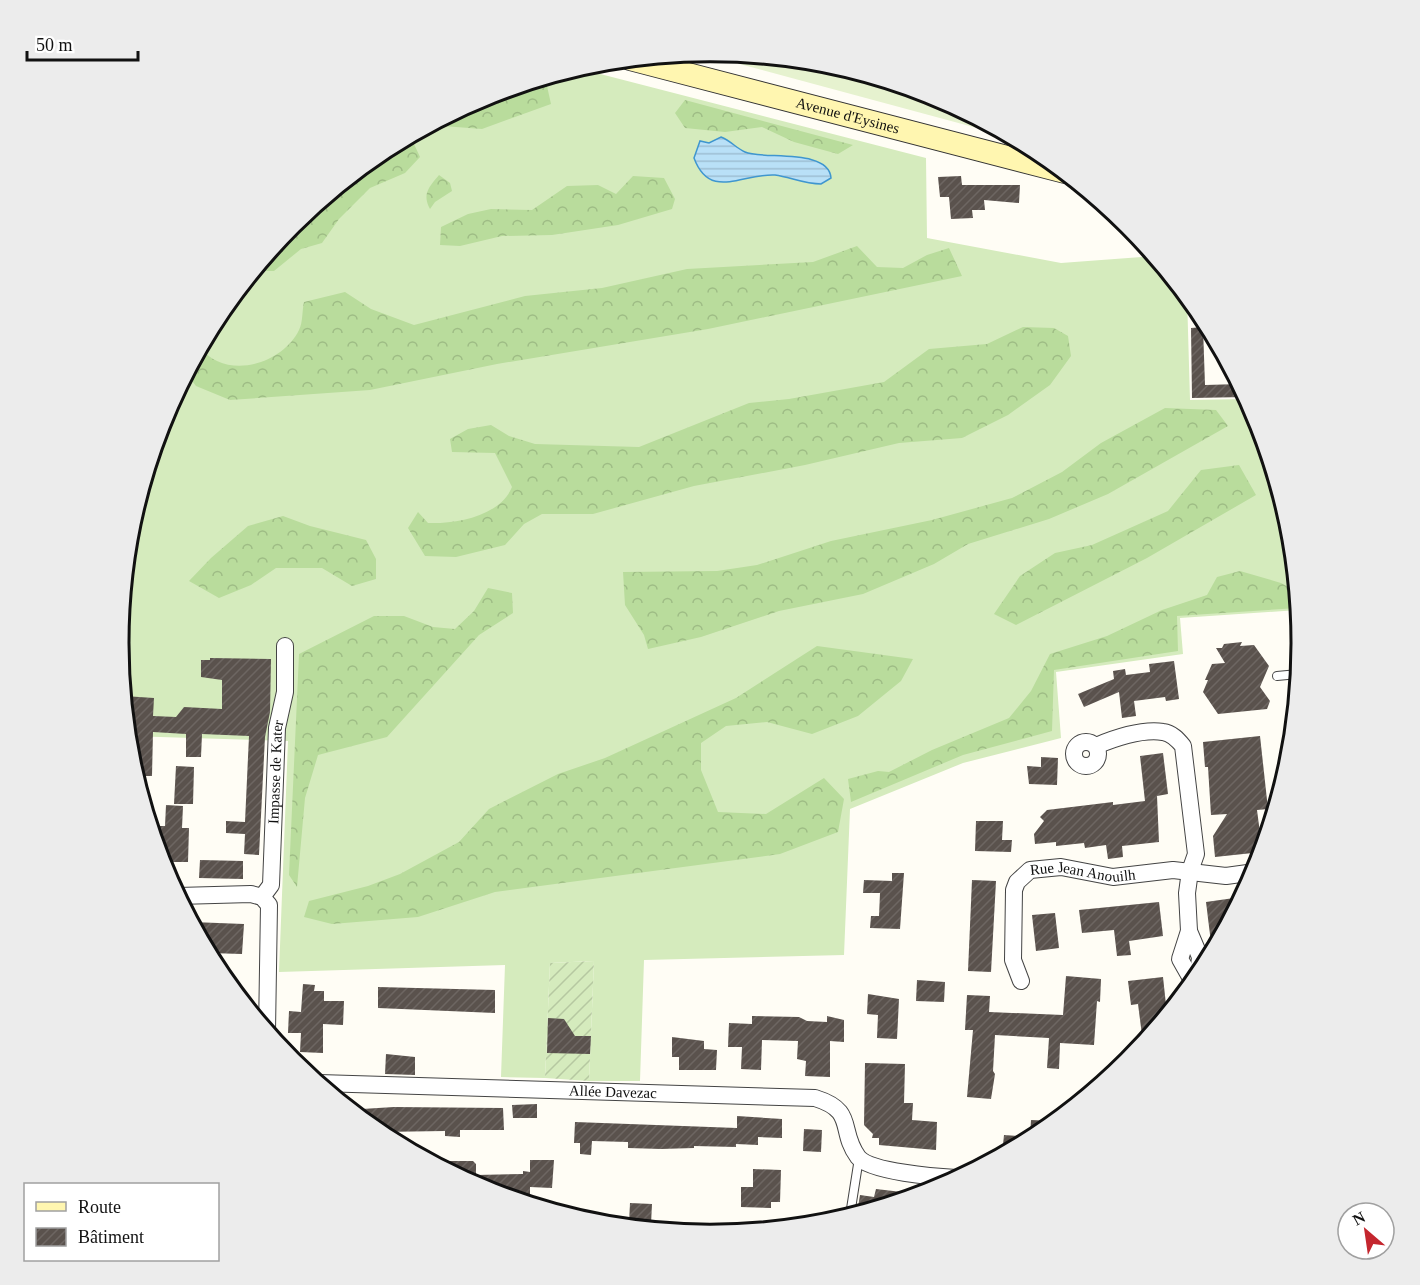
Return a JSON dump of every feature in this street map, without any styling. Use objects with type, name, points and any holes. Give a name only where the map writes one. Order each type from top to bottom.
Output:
[{"type":"street","name":"Avenue d'Eysines","points":[[652,65],[1043,166]]},
{"type":"street","name":"Impasse de Kater","points":[[257,896],[271,885],[277,728],[285,692],[285,646]]},
{"type":"street","points":[[1096,746],[1120,737],[1164,732],[1175,737],[1183,746],[1196,854],[1190,871],[1187,893],[1189,931],[1199,955]]},
{"type":"street","name":"Rue Jean Anouilh","points":[[1021,981],[1012,960],[1012,936],[1015,924],[1014,890],[1022,875],[1030,870],[1061,867],[1113,877],[1173,870],[1226,876],[1243,874]]},
{"type":"street","points":[[188,896],[257,896],[269,905],[271,915],[267,1019]]},
{"type":"street","points":[[1188,973],[1180,959],[1189,931]]},
{"type":"street","name":"Allée Davezac","points":[[332,1083],[815,1098],[831,1103],[839,1110],[863,1161]]},
{"type":"street","points":[[863,1161],[936,1177]]},
{"type":"lane","points":[[1276,676],[1290,675]]},
{"type":"lane","points":[[852,1206],[863,1161]]},
{"type":"green space","points":[[734,63],[786,66],[860,81],[897,92],[983,130]]},
{"type":"green space","points":[[597,73],[926,158],[927,238],[1061,263],[1145,257],[1187,312],[1190,400],[1237,399],[1260,456],[1280,529],[1290,611],[1180,618],[1183,654],[1056,672],[1061,738],[963,763],[850,809],[844,955],[644,960],[640,1081],[589,1081],[594,961],[550,963],[545,1078],[501,1077],[505,965],[279,972],[288,741],[137,736],[130,680],[129,642],[134,567],[149,492],[173,420],[207,352],[249,289],[299,232],[356,182],[387,159],[453,121],[523,92]]},
{"type":"green space","points":[[547,85],[551,104],[482,129],[444,126],[523,92]]},
{"type":"green space","points":[[685,100],[853,145],[838,154],[794,142],[762,127],[725,132],[685,128],[675,113]]},
{"type":"green space","points":[[414,144],[420,157],[405,173],[370,188],[339,219],[322,243],[301,249],[274,271],[263,271],[299,232],[327,206],[387,159]]},
{"type":"green space","points":[[439,175],[450,183],[452,191],[435,202],[430,209],[427,195]]},
{"type":"green space","points":[[633,176],[664,178],[675,199],[672,209],[618,225],[552,235],[502,236],[460,246],[440,245],[441,227],[468,214],[491,209],[532,210],[567,186],[598,185],[616,194]]},
{"type":"green space","points":[[857,246],[877,267],[903,268],[927,255],[949,248],[962,276],[708,329],[497,364],[370,390],[230,400],[196,386],[192,381],[207,353],[224,364],[238,366],[267,360],[291,342],[299,330],[304,302],[345,292],[371,309],[414,325],[525,296],[602,288],[687,269],[813,262]]},
{"type":"green space","points":[[1023,327],[1054,328],[1068,336],[1071,356],[1050,385],[1008,415],[962,438],[899,443],[805,465],[694,486],[593,514],[542,514],[524,524],[505,545],[456,557],[425,556],[408,528],[418,512],[428,523],[464,520],[488,511],[506,497],[512,487],[495,453],[452,452],[450,439],[468,429],[491,425],[509,436],[535,444],[639,447],[749,403],[789,399],[884,382],[929,349],[987,344]]},
{"type":"green space","points":[[1165,408],[1216,410],[1228,426],[1108,494],[1049,519],[968,544],[934,564],[863,594],[779,611],[701,637],[648,649],[644,635],[625,605],[623,572],[717,571],[757,565],[831,541],[932,520],[1012,498],[1062,472],[1101,443]]},
{"type":"green space","points":[[1239,465],[1256,495],[1147,558],[1016,625],[994,614],[1020,576],[1055,553],[1092,545],[1168,511],[1201,470]]},
{"type":"green space","points":[[283,516],[310,526],[366,540],[376,559],[376,579],[352,586],[322,568],[276,568],[251,585],[219,598],[189,581],[211,558],[248,526]]},
{"type":"green space","points":[[1240,571],[1281,583],[1288,587],[1290,609],[1177,616],[1178,651],[1054,670],[1052,731],[963,755],[851,802],[848,779],[878,771],[889,772],[932,750],[1009,718],[1031,691],[1050,654],[1107,636],[1162,610],[1207,595],[1217,577]]},
{"type":"green space","points":[[488,588],[512,593],[513,613],[479,635],[387,737],[318,755],[305,798],[297,887],[289,875],[299,654],[374,616],[404,616],[433,627],[455,629],[474,611]]},
{"type":"green space","points":[[817,646],[913,659],[901,681],[858,716],[812,734],[767,722],[726,726],[701,743],[701,770],[718,812],[766,814],[824,778],[844,799],[838,832],[780,854],[495,892],[418,917],[332,924],[304,917],[309,901],[368,886],[400,874],[459,842],[489,809],[558,774],[605,758],[736,698]]},
{"type":"green space","points":[[594,961],[589,1081],[545,1078],[550,963]]},
{"type":"water","points":[[721,137],[745,152],[819,162],[827,169],[831,178],[821,184],[775,175],[728,182],[709,179],[701,171],[694,158],[700,141],[709,143]]},
{"type":"building","points":[[961,176],[962,185],[1020,185],[1019,203],[984,200],[985,210],[972,210],[973,218],[951,219],[949,197],[940,197],[938,177]]},
{"type":"building","points":[[1198,327],[1203,337],[1205,385],[1230,384],[1236,397],[1192,398],[1191,328]]},
{"type":"building","points":[[1242,642],[1240,646],[1254,645],[1269,666],[1260,687],[1270,701],[1267,709],[1218,714],[1203,692],[1208,680],[1205,680],[1212,664],[1225,663],[1216,648],[1222,648],[1224,644]]},
{"type":"building","points":[[210,658],[271,659],[270,712],[265,737],[259,855],[244,854],[245,834],[226,833],[226,821],[245,822],[249,736],[202,734],[201,757],[186,757],[186,734],[153,732],[152,776],[145,776],[132,697],[154,698],[153,716],[176,717],[184,707],[222,709],[222,680],[201,677],[201,660],[210,660]]},
{"type":"building","points":[[1174,661],[1179,699],[1166,701],[1165,697],[1134,701],[1136,716],[1122,718],[1119,692],[1084,707],[1078,694],[1114,679],[1113,671],[1125,669],[1126,675],[1150,672],[1149,664]]},
{"type":"building","points":[[1260,736],[1268,804],[1266,809],[1257,810],[1260,830],[1251,853],[1215,857],[1213,836],[1227,814],[1211,815],[1208,767],[1205,767],[1203,742]]},
{"type":"building","points":[[1163,753],[1168,794],[1157,796],[1159,842],[1122,846],[1123,857],[1108,859],[1106,845],[1085,848],[1084,843],[1056,846],[1056,842],[1035,844],[1034,834],[1044,821],[1040,817],[1047,810],[1113,802],[1113,805],[1145,801],[1140,756]]},
{"type":"building","points":[[1041,757],[1058,758],[1057,785],[1029,784],[1027,766],[1041,767]]},
{"type":"building","points":[[176,766],[194,767],[193,804],[174,804]]},
{"type":"building","points":[[166,805],[183,806],[182,828],[189,828],[188,862],[172,862],[159,826],[165,826]]},
{"type":"building","points":[[976,821],[1003,821],[1002,840],[1012,840],[1011,852],[975,851]]},
{"type":"building","points":[[200,860],[243,861],[243,879],[199,878]]},
{"type":"building","points":[[892,873],[904,873],[900,929],[870,928],[871,916],[879,916],[880,893],[863,893],[864,880],[892,881]]},
{"type":"building","points":[[972,880],[996,881],[991,972],[968,971]]},
{"type":"building","points":[[1231,898],[1210,937],[1206,902]]},
{"type":"building","points":[[1159,902],[1163,936],[1129,941],[1131,955],[1117,956],[1114,930],[1082,933],[1079,910]]},
{"type":"building","points":[[1055,913],[1059,948],[1036,951],[1032,915]]},
{"type":"building","points":[[201,922],[244,924],[242,954],[220,953]]},
{"type":"building","points":[[1066,976],[1101,979],[1094,1045],[1060,1043],[1059,1069],[1047,1068],[1049,1038],[995,1035],[993,1071],[995,1074],[991,1099],[967,1097],[973,1030],[965,1030],[967,995],[990,996],[989,1012],[1063,1015]]},
{"type":"building","points":[[1163,977],[1166,1003],[1142,1032],[1138,1004],[1131,1005],[1128,981]]},
{"type":"building","points":[[917,980],[945,982],[944,1002],[916,1001]]},
{"type":"building","points":[[303,984],[315,985],[314,991],[324,991],[324,1001],[344,1001],[343,1025],[323,1024],[323,1053],[300,1052],[301,1033],[288,1033],[289,1011],[301,1012]]},
{"type":"building","points":[[378,987],[495,990],[495,1013],[378,1008]]},
{"type":"building","points":[[868,994],[899,999],[897,1039],[877,1038],[878,1015],[867,1014]]},
{"type":"building","points":[[752,1016],[799,1017],[807,1021],[827,1022],[827,1016],[844,1020],[844,1042],[830,1041],[830,1077],[805,1076],[806,1061],[797,1059],[798,1041],[762,1040],[761,1070],[741,1069],[742,1047],[728,1047],[729,1023],[752,1024]]},
{"type":"building","points":[[548,1018],[564,1019],[575,1036],[591,1036],[590,1054],[547,1053]]},
{"type":"building","points":[[672,1037],[704,1041],[704,1049],[717,1050],[716,1070],[679,1070],[679,1057],[672,1057]]},
{"type":"building","points":[[386,1054],[415,1057],[415,1075],[385,1074]]},
{"type":"building","points":[[865,1063],[905,1064],[904,1103],[913,1103],[912,1120],[937,1122],[936,1150],[879,1145],[879,1138],[872,1138],[873,1134],[864,1125]]},
{"type":"building","points":[[537,1104],[537,1118],[513,1118],[512,1105]]},
{"type":"building","points":[[503,1108],[504,1130],[460,1130],[460,1137],[445,1136],[445,1131],[396,1132],[364,1109]]},
{"type":"building","points":[[737,1116],[782,1119],[782,1138],[758,1137],[758,1145],[736,1144],[736,1147],[694,1146],[694,1148],[661,1149],[628,1148],[628,1142],[592,1141],[591,1155],[580,1154],[580,1143],[574,1143],[575,1122],[737,1128]]},
{"type":"building","points":[[1031,1120],[1041,1120],[1033,1126],[1031,1127]]},
{"type":"building","points":[[804,1129],[822,1130],[821,1152],[803,1151]]},
{"type":"building","points":[[1004,1135],[1017,1136],[1003,1144]]},
{"type":"building","points":[[530,1160],[554,1160],[552,1188],[530,1187],[530,1195],[479,1175],[523,1174],[523,1171],[530,1172]]},
{"type":"building","points":[[447,1161],[473,1161],[476,1164],[476,1174]]},
{"type":"building","points":[[753,1169],[781,1170],[780,1202],[771,1202],[771,1208],[741,1207],[741,1187],[753,1187]]},
{"type":"building","points":[[876,1189],[900,1192],[858,1204],[860,1195],[874,1197]]},
{"type":"building","points":[[630,1203],[652,1204],[651,1220],[629,1218]]}]
